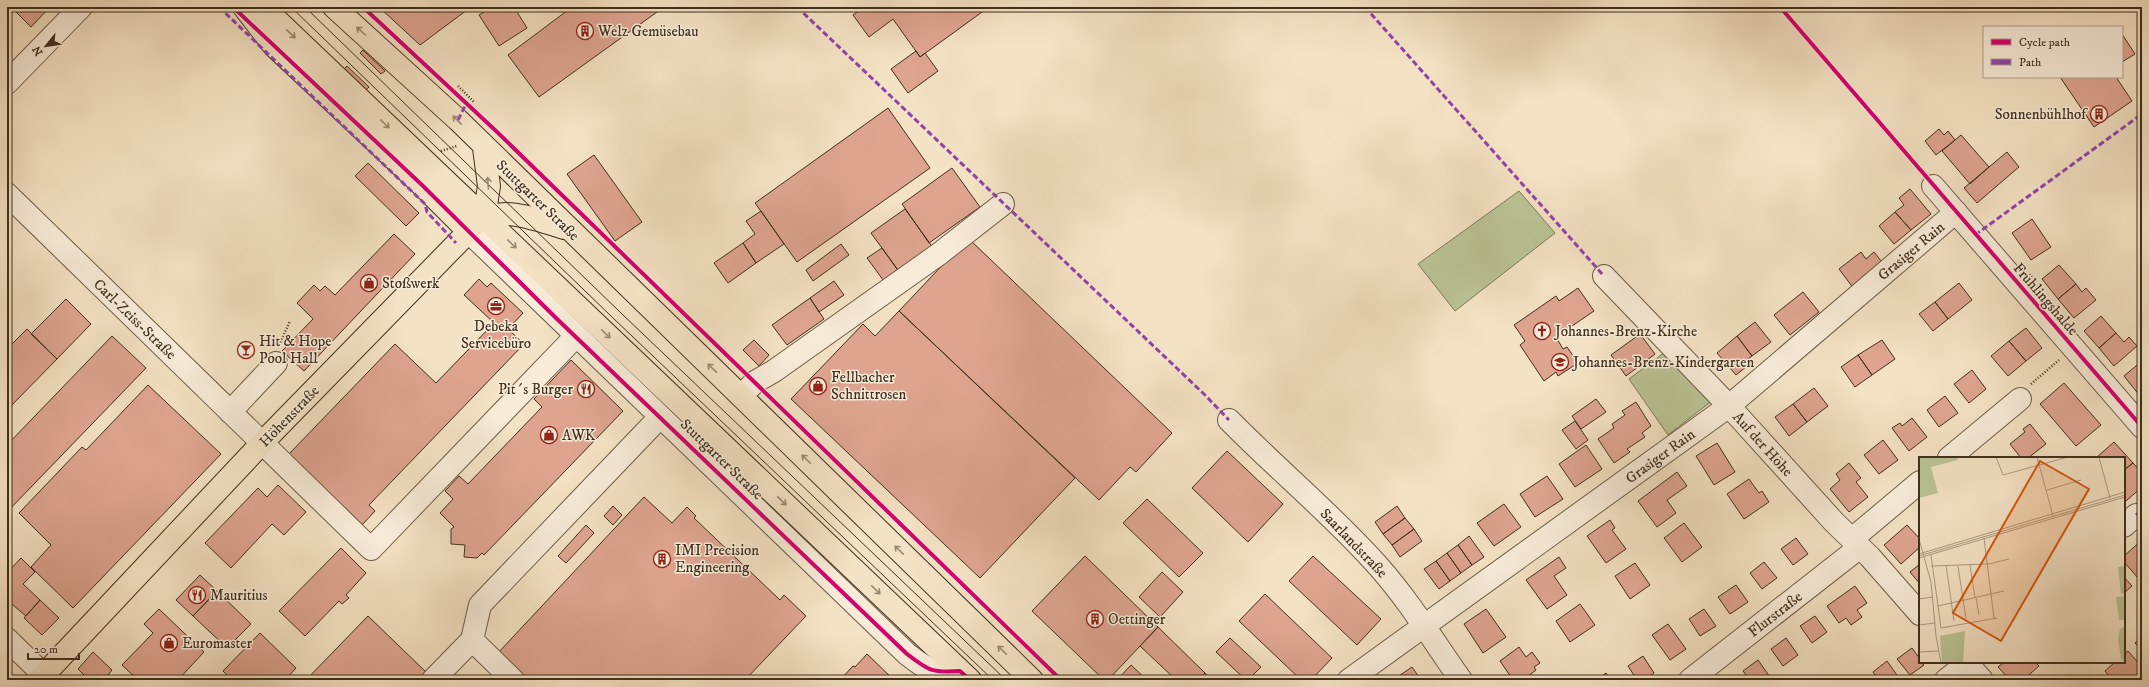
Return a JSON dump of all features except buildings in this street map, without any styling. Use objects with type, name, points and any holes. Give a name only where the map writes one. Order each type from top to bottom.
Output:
[{"type":"main road","points":[[244,7],[274,46],[422,185],[476,224]]},
{"type":"main road","name":"Stuttgarter Straße","points":[[263,7],[476,224],[965,675]]},
{"type":"main road","name":"Stuttgarter Straße","points":[[334,7],[458,120],[484,148],[1032,680]]},
{"type":"main road","points":[[476,224],[489,186],[484,148]]},
{"type":"main road","points":[[476,224],[494,215],[519,215],[568,229]]},
{"type":"main road","name":"Höhenstraße","points":[[44,678],[262,443],[476,224]]},
{"type":"street","points":[[7,83],[81,7]]},
{"type":"street","points":[[233,7],[274,46]]},
{"type":"street","name":"Frühlingshalde","points":[[1933,186],[2142,427]]},
{"type":"street","name":"Carl-Zeiss-Straße","points":[[7,194],[371,549],[576,336]]},
{"type":"street","points":[[741,396],[755,382],[774,371],[939,254],[1003,204]]},
{"type":"street","name":"Grasiger Rain","points":[[1349,680],[1728,406],[1956,212]]},
{"type":"street","name":"Stuttgarter Straße","points":[[476,224],[576,336],[907,654],[922,675],[943,672],[965,675]]},
{"type":"street","name":"Auf der Höhe","points":[[1604,276],[1728,406],[1919,613]]},
{"type":"street","points":[[230,412],[276,363]]},
{"type":"street","points":[[1950,457],[2020,399]]},
{"type":"street","points":[[433,680],[472,640],[480,605],[660,417]]},
{"type":"street","name":"Saarlandstraße","points":[[1229,420],[1354,540],[1407,601],[1461,680]]},
{"type":"street","name":"Flurstraße","points":[[1690,680],[1856,543],[1919,483]]},
{"type":"street","points":[[7,639],[44,678]]},
{"type":"street","points":[[472,640],[513,680]]},
{"type":"street","points":[[1946,680],[1966,663]]},
{"type":"street","points":[[1968,663],[1982,680]]},
{"type":"path","points":[[458,86],[474,102]]},
{"type":"path","points":[[435,152],[457,147],[462,141]]},
{"type":"path","points":[[2020,399],[2026,388],[2073,348]]},
{"type":"green space","points":[[1519,191],[1555,233],[1455,311],[1418,264]]},
{"type":"green space","points":[[1665,352],[1713,400],[1668,435],[1629,379]]},
{"type":"tram line","points":[[291,7],[612,317],[993,680]]},
{"type":"tram line","points":[[305,7],[622,314],[1006,680]]},
{"type":"marked path","points":[[219,7],[425,204],[427,212],[456,243]]},
{"type":"marked path","points":[[797,7],[1205,395],[1229,420]]},
{"type":"marked path","points":[[1365,7],[1604,276]]},
{"type":"marked path","points":[[458,120],[466,104]]},
{"type":"marked path","points":[[1975,235],[2142,114]]},
{"type":"marked path","points":[[2136,515],[2142,510]]},
{"type":"cycle path","points":[[233,7],[422,185],[556,318],[907,654],[931,670],[943,672],[960,671],[970,680]]},
{"type":"cycle path","points":[[363,7],[495,130],[1061,680]]},
{"type":"cycle path","points":[[1780,7],[2142,427]]},
{"type":"place","name":"Welz Gemüsebau","points":[[585,31]]},
{"type":"place","name":"Sonnenbühlhof","points":[[2099,114]]},
{"type":"place","name":"Stoßwerk","points":[[369,283]]},
{"type":"place","name":"Debeka Servicebüro","points":[[496,306]]},
{"type":"place","name":"Johannes-Brenz-Kirche","points":[[1542,331]]},
{"type":"place","name":"Hit & Hope Pool Hall","points":[[246,350]]},
{"type":"place","name":"Johannes-Brenz-Kindergarten","points":[[1560,362]]},
{"type":"place","name":"Fellbacher Schnittrosen","points":[[818,386]]},
{"type":"place","name":"Pit´s Burger","points":[[586,389]]},
{"type":"place","name":"AWK","points":[[549,435]]},
{"type":"place","name":"IMI Precision Engineering","points":[[662,559]]},
{"type":"place","name":"Mauritius","points":[[197,595]]},
{"type":"place","name":"Oettinger","points":[[1095,619]]},
{"type":"place","name":"Euromaster","points":[[169,643]]}]
